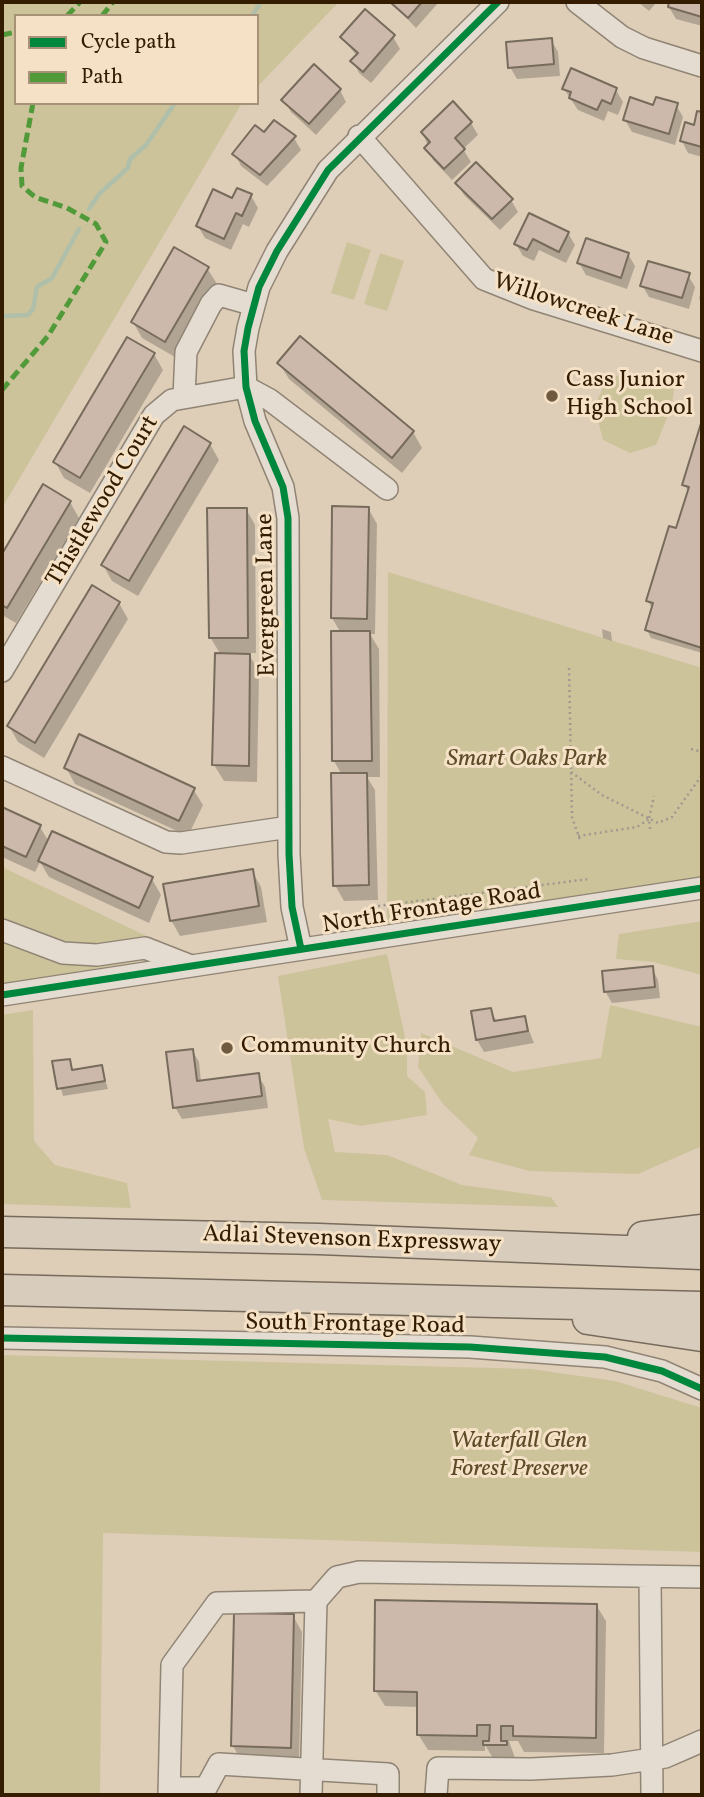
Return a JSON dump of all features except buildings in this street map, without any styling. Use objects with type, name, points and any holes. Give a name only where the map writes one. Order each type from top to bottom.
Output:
[{"type":"highway","points":[[548,1247],[702,1230]]},
{"type":"highway","name":"Adlai Stevenson Expressway","points":[[2,1232],[548,1247],[702,1254]]},
{"type":"highway","points":[[2,1290],[702,1307]]},
{"type":"highway","points":[[470,1301],[702,1336]]},
{"type":"street","name":"Evergreen Lane","points":[[301,949],[291,897],[288,519],[282,487],[255,421],[246,387],[244,351],[259,287],[295,219],[328,170],[359,136],[498,2]]},
{"type":"street","points":[[577,2],[622,37],[644,48],[702,66]]},
{"type":"street","name":"Willowcreek Lane","points":[[359,136],[484,279],[534,299],[702,351]]},
{"type":"street","points":[[184,397],[186,352],[211,304],[219,295],[254,305]]},
{"type":"street","points":[[246,387],[270,400],[387,489]]},
{"type":"street","name":"Thistlewood Court","points":[[2,671],[154,415],[172,400],[246,387]]},
{"type":"street","points":[[2,767],[166,842],[181,843],[289,827]]},
{"type":"street","name":"North Frontage Road","points":[[2,995],[702,888]]},
{"type":"street","points":[[2,930],[63,953],[96,955],[145,948],[191,965]]},
{"type":"street","name":"South Frontage Road","points":[[2,1338],[470,1347],[592,1356],[662,1371],[702,1389]]},
{"type":"street","points":[[311,1795],[316,1601],[337,1577],[359,1572],[702,1577]]},
{"type":"street","points":[[650,1577],[652,1795]]},
{"type":"street","points":[[316,1601],[217,1603],[172,1665],[169,1792],[206,1788],[219,1763],[388,1774],[388,1795]]},
{"type":"street","points":[[436,1795],[438,1768],[531,1769],[651,1759],[697,1744]]},
{"type":"street","points":[[652,1795],[697,1744]]},
{"type":"path","points":[[569,668],[572,817],[579,838],[637,827],[649,819]]},
{"type":"path","points":[[691,749],[702,752]]},
{"type":"path","points":[[572,772],[602,795],[658,823],[672,817],[702,775]]},
{"type":"path","points":[[650,829],[649,819],[654,796]]},
{"type":"path","points":[[348,942],[379,906],[589,879]]},
{"type":"green space","points":[[2,2],[339,2],[259,85],[259,14],[14,14],[14,105],[241,105],[2,508]]},
{"type":"green space","points":[[347,242],[371,250],[354,300],[331,293]]},
{"type":"green space","points":[[380,253],[404,261],[387,311],[364,304]]},
{"type":"green space","points":[[613,375],[674,389],[672,405],[656,445],[630,453],[603,440],[596,413],[597,401],[604,385]]},
{"type":"green space","name":"Smart Oaks Park","points":[[388,572],[702,668],[702,877],[387,924]]},
{"type":"green space","points":[[2,867],[184,954],[2,984]]},
{"type":"green space","points":[[702,921],[702,975],[653,962],[616,959],[619,934]]},
{"type":"green space","points":[[387,954],[407,1046],[407,1076],[425,1092],[427,1115],[361,1126],[328,1119],[335,1152],[387,1155],[462,1185],[551,1197],[558,1207],[322,1200],[304,1148],[278,976]]},
{"type":"green space","points":[[610,1005],[702,1027],[702,1146],[638,1174],[530,1171],[469,1155],[478,1138],[443,1104],[418,1067],[421,1033],[513,1072],[601,1058]]},
{"type":"green space","points":[[33,1010],[34,1141],[55,1165],[127,1183],[131,1208],[2,1204],[2,1015]]},
{"type":"green space","name":"Waterfall Glen Forest Preserve","points":[[2,1355],[531,1369],[615,1381],[702,1408],[702,1552],[103,1533],[100,1795],[2,1795]]},
{"type":"waterway","points":[[253,14],[261,2]]},
{"type":"waterway","points":[[89,209],[99,194],[128,168],[130,159],[146,145],[174,105]]},
{"type":"waterway","points":[[2,316],[28,315],[33,309],[37,287],[52,278],[79,229]]},
{"type":"marked path","points":[[69,14],[80,2]]},
{"type":"marked path","points":[[104,14],[113,2]]},
{"type":"marked path","points":[[2,35],[14,32]]},
{"type":"marked path","points":[[2,390],[48,336],[106,242],[96,224],[67,208],[35,197],[22,186],[21,168],[33,105]]},
{"type":"cycle path","points":[[301,949],[292,907],[289,854],[288,518],[283,487],[255,421],[246,387],[244,351],[248,328],[259,287],[277,251],[328,170],[498,2]]},
{"type":"cycle path","points":[[2,995],[702,888]]},
{"type":"cycle path","points":[[2,1338],[470,1347],[605,1357],[662,1371],[702,1389]]},
{"type":"place","name":"Cass Junior High School","points":[[552,396]]},
{"type":"place","name":"Community Church","points":[[227,1048]]}]
